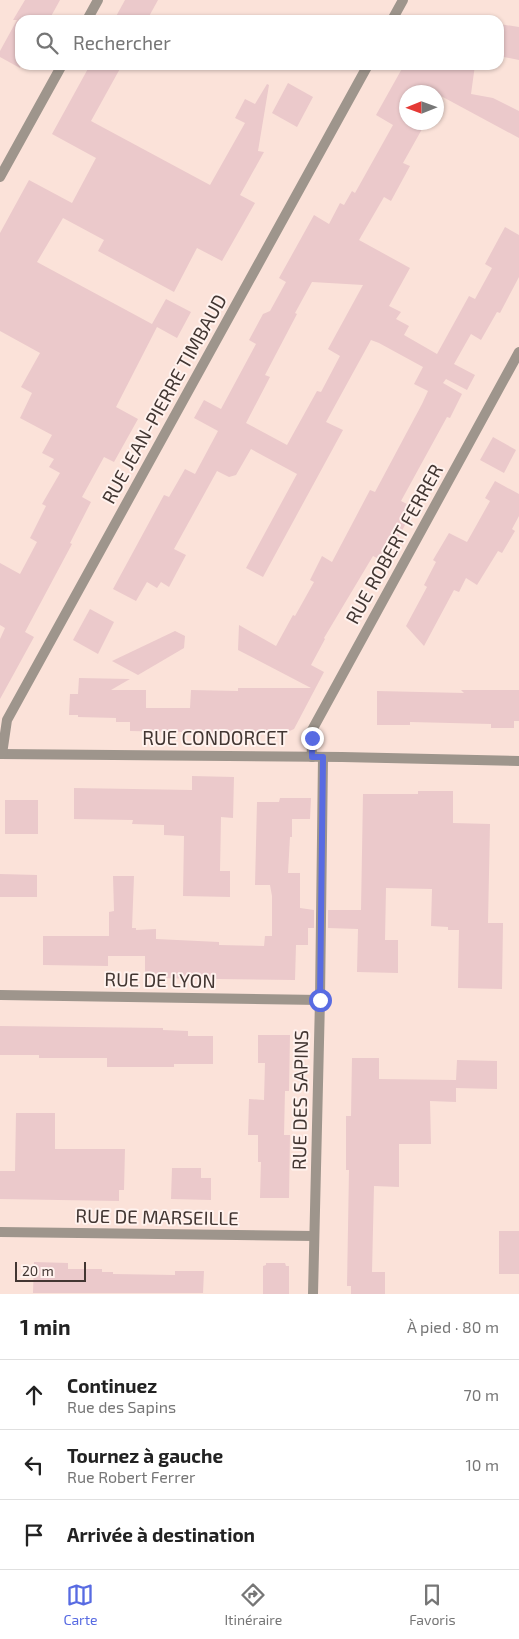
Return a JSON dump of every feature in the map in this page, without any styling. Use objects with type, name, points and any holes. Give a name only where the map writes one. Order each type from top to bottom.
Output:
[{"type":"street","points":[[90,15],[98,0]]},
{"type":"street","points":[[395,15],[403,0]]},
{"type":"street","points":[[0,177],[59,70]]},
{"type":"street","name":"RUE JEAN-PIERRE TIMBAUD","points":[[1,754],[7,720],[365,70]]},
{"type":"street","name":"RUE ROBERT FERRER","points":[[312,757],[312,732],[519,352]]},
{"type":"street","name":"RUE CONDORCET","points":[[1,754],[519,761]]},
{"type":"street","name":"RUE DES SAPINS","points":[[314,1294],[323,757]]},
{"type":"street","name":"RUE DE LYON","points":[[0,995],[320,1000]]},
{"type":"street","name":"RUE DE MARSEILLE","points":[[0,1232],[314,1236]]},
{"type":"building","points":[[25,0],[60,0],[52,15],[16,15]]},
{"type":"building","points":[[125,0],[158,0],[150,15],[117,15]]},
{"type":"building","points":[[15,24],[15,65],[0,57],[0,51]]},
{"type":"building","points":[[504,25],[519,27],[519,60],[504,57]]},
{"type":"building","points":[[87,70],[119,70],[91,121],[210,185],[245,123],[235,118],[245,99],[255,104],[267,84],[269,85],[258,151],[264,152],[240,195],[255,203],[222,261],[197,248],[174,292],[98,251],[104,240],[63,218],[37,262],[152,324],[166,299],[191,312],[177,338],[157,327],[116,407],[138,419],[114,462],[104,457],[82,497],[91,502],[70,543],[72,544],[25,632],[34,637],[0,699],[0,639],[5,628],[0,625],[0,563],[20,574],[37,542],[30,538],[46,506],[42,504],[60,473],[49,467],[54,459],[42,453],[52,435],[20,418],[32,393],[21,387],[40,353],[0,331],[0,233],[29,180],[72,203],[96,158],[52,134]]},
{"type":"building","points":[[401,70],[474,70],[471,94],[493,98],[519,111],[519,138],[444,98],[444,85],[399,85],[399,130],[422,130],[403,163],[410,166],[391,201],[384,197],[359,240],[410,268],[389,306],[401,312],[396,319],[409,326],[404,335],[437,354],[469,296],[475,299],[492,268],[485,264],[505,227],[519,235],[519,277],[500,313],[497,312],[481,340],[471,334],[454,364],[475,375],[467,390],[446,379],[443,383],[462,394],[450,418],[447,417],[401,501],[407,504],[405,508],[412,512],[385,562],[373,556],[324,638],[311,665],[324,672],[294,729],[283,734],[130,731],[130,722],[116,722],[116,718],[69,715],[70,694],[78,694],[79,678],[130,679],[111,690],[146,690],[146,708],[190,708],[191,690],[238,691],[238,688],[311,688],[238,650],[239,625],[276,646],[314,582],[310,580],[322,556],[332,562],[370,490],[375,492],[422,404],[428,391],[414,384],[423,367],[379,343],[371,340],[326,422],[343,430],[263,577],[246,568],[297,474],[251,449],[236,475],[229,477],[217,471],[174,549],[186,555],[169,587],[161,582],[157,588],[147,582],[136,601],[113,589],[164,495],[169,497],[185,469],[195,474],[218,431],[194,418],[204,400],[221,409],[256,344],[249,340],[263,314],[270,311],[286,282],[279,278],[314,215],[329,224],[340,203],[344,205],[352,191],[355,193],[393,125],[376,115]],"holes":[[[312,282],[363,285],[328,349],[340,356],[321,392],[317,391],[287,445],[246,423],[270,377],[265,375]]]},
{"type":"building","points":[[288,83],[313,97],[297,127],[272,113]]},
{"type":"building","points":[[493,437],[516,450],[504,473],[480,460]]},
{"type":"building","points":[[495,481],[519,494],[519,516],[512,529],[515,531],[502,553],[498,551],[477,585],[466,578],[459,592],[454,590],[424,646],[406,626],[427,587],[424,585],[436,562],[433,560],[449,533],[467,542],[490,501],[485,498]]},
{"type":"building","points":[[90,609],[114,622],[98,654],[73,640]]},
{"type":"building","points":[[175,631],[185,636],[184,648],[138,675],[112,661]]},
{"type":"building","points":[[461,690],[519,690],[519,721],[514,721],[514,728],[491,728],[491,724],[410,722],[410,725],[377,725],[377,691],[464,693]]},
{"type":"building","points":[[192,776],[234,777],[233,818],[221,817],[220,871],[230,871],[230,897],[183,896],[184,836],[164,835],[164,825],[132,824],[133,820],[74,819],[74,788],[192,790]]},
{"type":"building","points":[[418,791],[453,791],[453,823],[490,824],[488,923],[503,923],[502,989],[458,988],[459,930],[448,930],[448,927],[431,926],[432,889],[386,888],[385,940],[398,940],[398,973],[357,972],[358,929],[328,928],[328,910],[361,910],[363,794],[418,794]]},
{"type":"building","points":[[280,798],[311,798],[310,819],[292,819],[292,837],[290,837],[288,873],[300,873],[300,908],[314,910],[314,928],[308,928],[308,945],[296,945],[295,980],[145,978],[145,956],[108,956],[108,966],[43,965],[43,936],[109,936],[109,912],[114,911],[113,876],[134,876],[132,928],[136,928],[136,930],[156,929],[156,939],[219,942],[219,945],[264,946],[265,936],[272,936],[272,896],[270,885],[255,885],[257,802],[279,802]]},
{"type":"building","points":[[5,800],[38,800],[38,834],[5,834]]},
{"type":"building","points":[[0,874],[37,875],[37,897],[0,897]]},
{"type":"building","points":[[0,1026],[163,1028],[163,1030],[188,1031],[188,1036],[213,1036],[213,1064],[174,1064],[174,1067],[107,1067],[107,1058],[39,1058],[39,1055],[0,1055]]},
{"type":"building","points":[[258,1035],[290,1035],[289,1091],[285,1091],[284,1135],[290,1135],[289,1198],[260,1198],[261,1162],[258,1162],[258,1135],[248,1135],[249,1099],[264,1100],[265,1063],[258,1063]]},
{"type":"building","points":[[352,1058],[379,1058],[379,1079],[456,1080],[457,1060],[497,1061],[497,1089],[456,1088],[456,1102],[430,1101],[431,1144],[399,1144],[399,1187],[374,1186],[372,1272],[385,1272],[385,1294],[351,1294],[351,1286],[347,1286],[349,1170],[346,1170],[346,1116],[351,1116]]},
{"type":"building","points":[[16,1113],[55,1113],[55,1149],[125,1149],[124,1190],[119,1190],[119,1201],[0,1199],[0,1171],[15,1171]]},
{"type":"building","points":[[172,1168],[201,1168],[201,1178],[211,1178],[211,1200],[171,1199]]},
{"type":"building","points":[[499,1231],[519,1231],[519,1274],[499,1274]]},
{"type":"building","points":[[34,1262],[68,1263],[68,1269],[102,1269],[102,1272],[113,1272],[113,1274],[175,1275],[175,1271],[204,1271],[203,1293],[33,1293]]},
{"type":"building","points":[[266,1263],[285,1263],[286,1266],[289,1266],[289,1294],[263,1294],[263,1266]]},
{"type":"route","points":[[312,738],[312,757],[323,757],[320,1000]]}]
